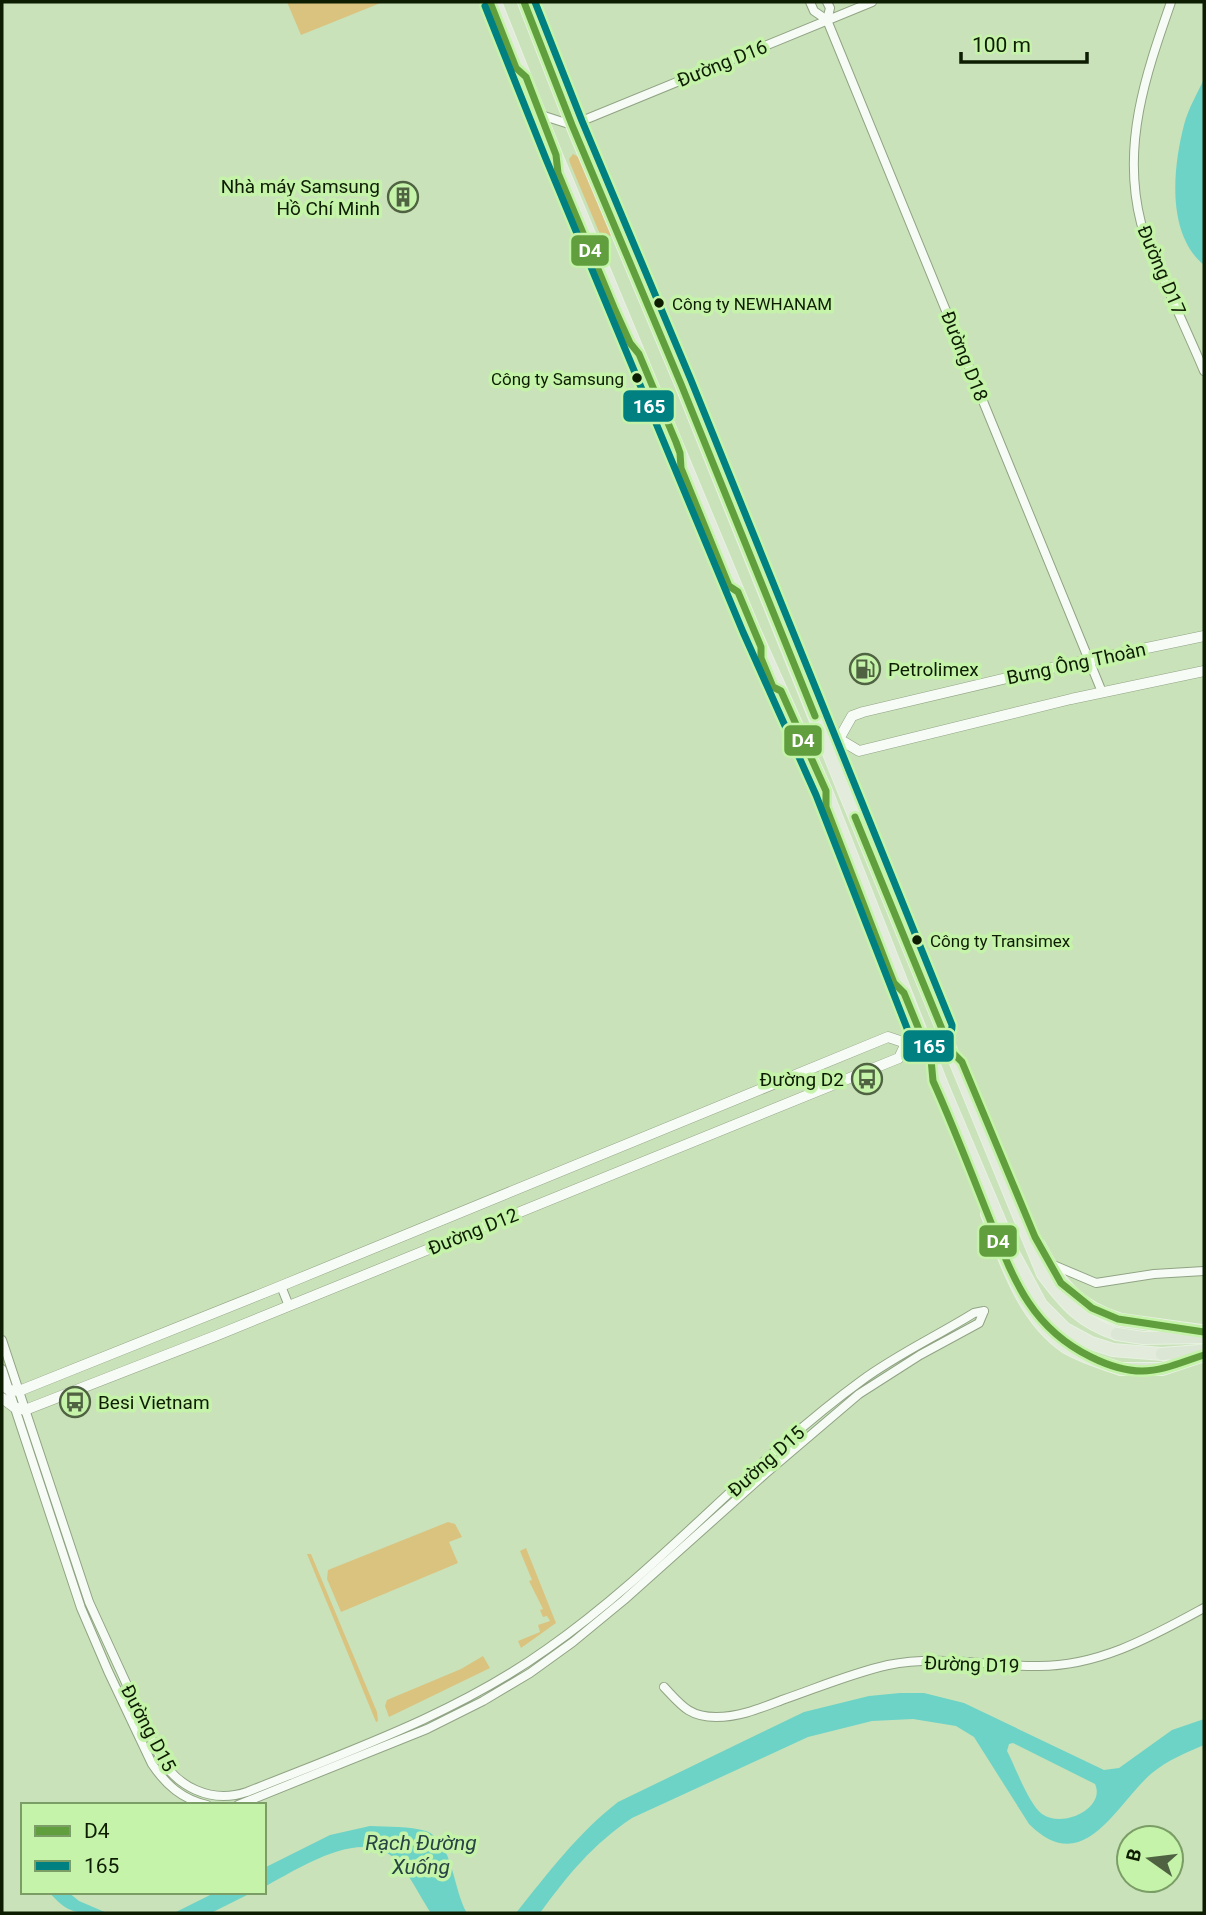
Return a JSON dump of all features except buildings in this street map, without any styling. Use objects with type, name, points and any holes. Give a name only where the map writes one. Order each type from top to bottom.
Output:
[{"type":"highway","points":[[1121,1320],[1204,1335]]},
{"type":"highway","points":[[1118,1334],[1143,1338],[1204,1335]]},
{"type":"highway","points":[[1162,1354],[1204,1353]]},
{"type":"highway","points":[[1121,1369],[1162,1369],[1204,1353]]},
{"type":"main road","points":[[493,2],[761,647],[761,658],[770,680],[774,687],[781,691],[826,791],[904,993],[1011,1248],[1041,1305],[1065,1329],[1091,1343],[1113,1350],[1162,1354]]},
{"type":"main road","points":[[524,2],[572,125],[833,741],[945,1028],[951,1051],[962,1062],[967,1081],[1043,1274],[1060,1298],[1080,1317],[1098,1328],[1118,1334]]},
{"type":"main road","points":[[808,751],[833,741]]},
{"type":"main road","points":[[922,1037],[945,1028]]},
{"type":"main road","points":[[931,1059],[933,1081],[1017,1288],[1047,1330],[1066,1346],[1081,1355],[1121,1369]]},
{"type":"main road","points":[[967,1081],[1048,1263],[1061,1283],[1076,1297],[1104,1314],[1121,1320]]},
{"type":"street","name":"Đường D18","points":[[810,2],[814,11],[827,20],[1102,692]]},
{"type":"street","name":"Đường D18","points":[[827,2],[830,8],[827,20]]},
{"type":"street","name":"Đường D16","points":[[572,125],[872,2]]},
{"type":"street","name":"Đường D17","points":[[1171,2],[1144,79],[1136,124],[1136,193],[1141,224],[1204,371]]},
{"type":"street","points":[[541,115],[572,125]]},
{"type":"street","name":"Bưng Ông Thoàn","points":[[1204,636],[1037,671],[852,716],[833,741],[859,751],[1102,692],[1204,671]]},
{"type":"street","name":"Đường D12","points":[[8,1391],[281,1286],[888,1037],[906,1043],[922,1037]]},
{"type":"street","name":"Đường D12","points":[[20,1409],[289,1306],[899,1058],[906,1043]]},
{"type":"street","points":[[1048,1263],[1096,1283],[1154,1274],[1204,1271]]},
{"type":"street","points":[[281,1286],[289,1306]]},
{"type":"street","name":"Đường D15","points":[[2,1369],[8,1391],[20,1409],[89,1602],[163,1763],[174,1777],[189,1788],[210,1795],[233,1796],[247,1793],[432,1716],[523,1666],[605,1604],[823,1411],[862,1380],[915,1346],[974,1313],[984,1311],[979,1324],[920,1355],[859,1394],[624,1600],[530,1673],[483,1701],[427,1729],[243,1803]]},
{"type":"street","name":"Đường D15","points":[[2,1340],[8,1391]]},
{"type":"street","points":[[8,1391],[20,1409]]},
{"type":"street","name":"Đường D15","points":[[20,1409],[81,1608],[107,1671],[152,1764],[168,1785],[203,1803]]},
{"type":"street","name":"Đường D19","points":[[664,1687],[685,1710],[705,1716],[731,1717],[889,1665],[943,1660],[1037,1667],[1084,1661],[1139,1643],[1204,1608]]},
{"type":"shaded area","points":[[287,2],[383,2],[301,35]]},
{"type":"shaded area","points":[[573,154],[579,157],[612,235],[602,239],[570,163],[569,159]]},
{"type":"shaded area","points":[[448,1522],[455,1524],[462,1537],[449,1542],[458,1563],[341,1612],[327,1579],[328,1570]]},
{"type":"shaded area","points":[[526,1548],[556,1623],[521,1648],[518,1641],[540,1632],[538,1625],[550,1621],[547,1616],[543,1617],[540,1610],[543,1609],[529,1581],[532,1580],[520,1551]]},
{"type":"shaded area","points":[[307,1554],[311,1554],[377,1712],[376,1722]]},
{"type":"shaded area","points":[[483,1656],[490,1668],[389,1717],[385,1706],[387,1700],[461,1669]]},
{"type":"water","points":[[1204,79],[1204,265],[1183,236],[1178,218],[1175,180],[1184,125]]},
{"type":"water","name":"Rạch Đường Xuống","points":[[924,1693],[964,1703],[1104,1770],[1119,1768],[1172,1730],[1204,1719],[1204,1745],[1152,1773],[1097,1831],[1082,1840],[1066,1844],[1049,1839],[1029,1824],[974,1737],[956,1726],[913,1719],[872,1721],[808,1737],[632,1818],[582,1861],[540,1913],[516,1913],[577,1840],[618,1802],[804,1712],[869,1696]],"holes":[[[1013,1743],[1095,1784],[1097,1793],[1094,1801],[1080,1814],[1061,1819],[1042,1814],[1023,1785],[1007,1751],[1009,1744]]]},
{"type":"water","name":"Rạch Đường Xuống","points":[[370,1826],[413,1828],[435,1836],[447,1855],[467,1913],[431,1913],[395,1859],[381,1850],[365,1847],[329,1854],[266,1886],[266,1867],[330,1835]]},
{"type":"water","points":[[51,1894],[70,1894],[79,1901],[107,1913],[74,1911],[62,1905]]},
{"type":"water","points":[[212,1894],[249,1894],[211,1913],[174,1913]]},
{"type":"transit line","name":"D4","points":[[490,2],[516,68],[526,77],[556,155],[558,173],[615,310],[630,343],[639,354],[676,442],[681,468],[729,586],[738,592],[761,647],[761,658],[773,687],[781,691],[826,791],[826,807],[888,968],[894,983],[904,993],[931,1059],[933,1081],[1013,1276],[1036,1313],[1051,1330],[1069,1344],[1103,1363],[1129,1370],[1150,1371],[1204,1355]]},
{"type":"transit line","name":"D4","points":[[524,2],[815,716]]},
{"type":"transit line","name":"165","points":[[485,6],[743,632],[816,795],[912,1041],[918,1047],[935,1044],[949,1035],[952,1025],[535,2]]},
{"type":"transit line","name":"D4","points":[[855,817],[951,1051],[962,1062],[1035,1237],[1061,1283],[1092,1308],[1118,1319],[1204,1332]]},
{"type":"place","name":"Nhà máy Samsung Hồ Chí Minh","points":[[403,197]]},
{"type":"place","name":"Công ty NEWHANAM","points":[[659,303]]},
{"type":"place","name":"Công ty Samsung","points":[[637,378]]},
{"type":"place","name":"Petrolimex","points":[[865,669]]},
{"type":"place","name":"Công ty Transimex","points":[[917,940]]},
{"type":"place","name":"Đường D2","points":[[867,1079]]},
{"type":"place","name":"Besi Vietnam","points":[[75,1402]]}]
